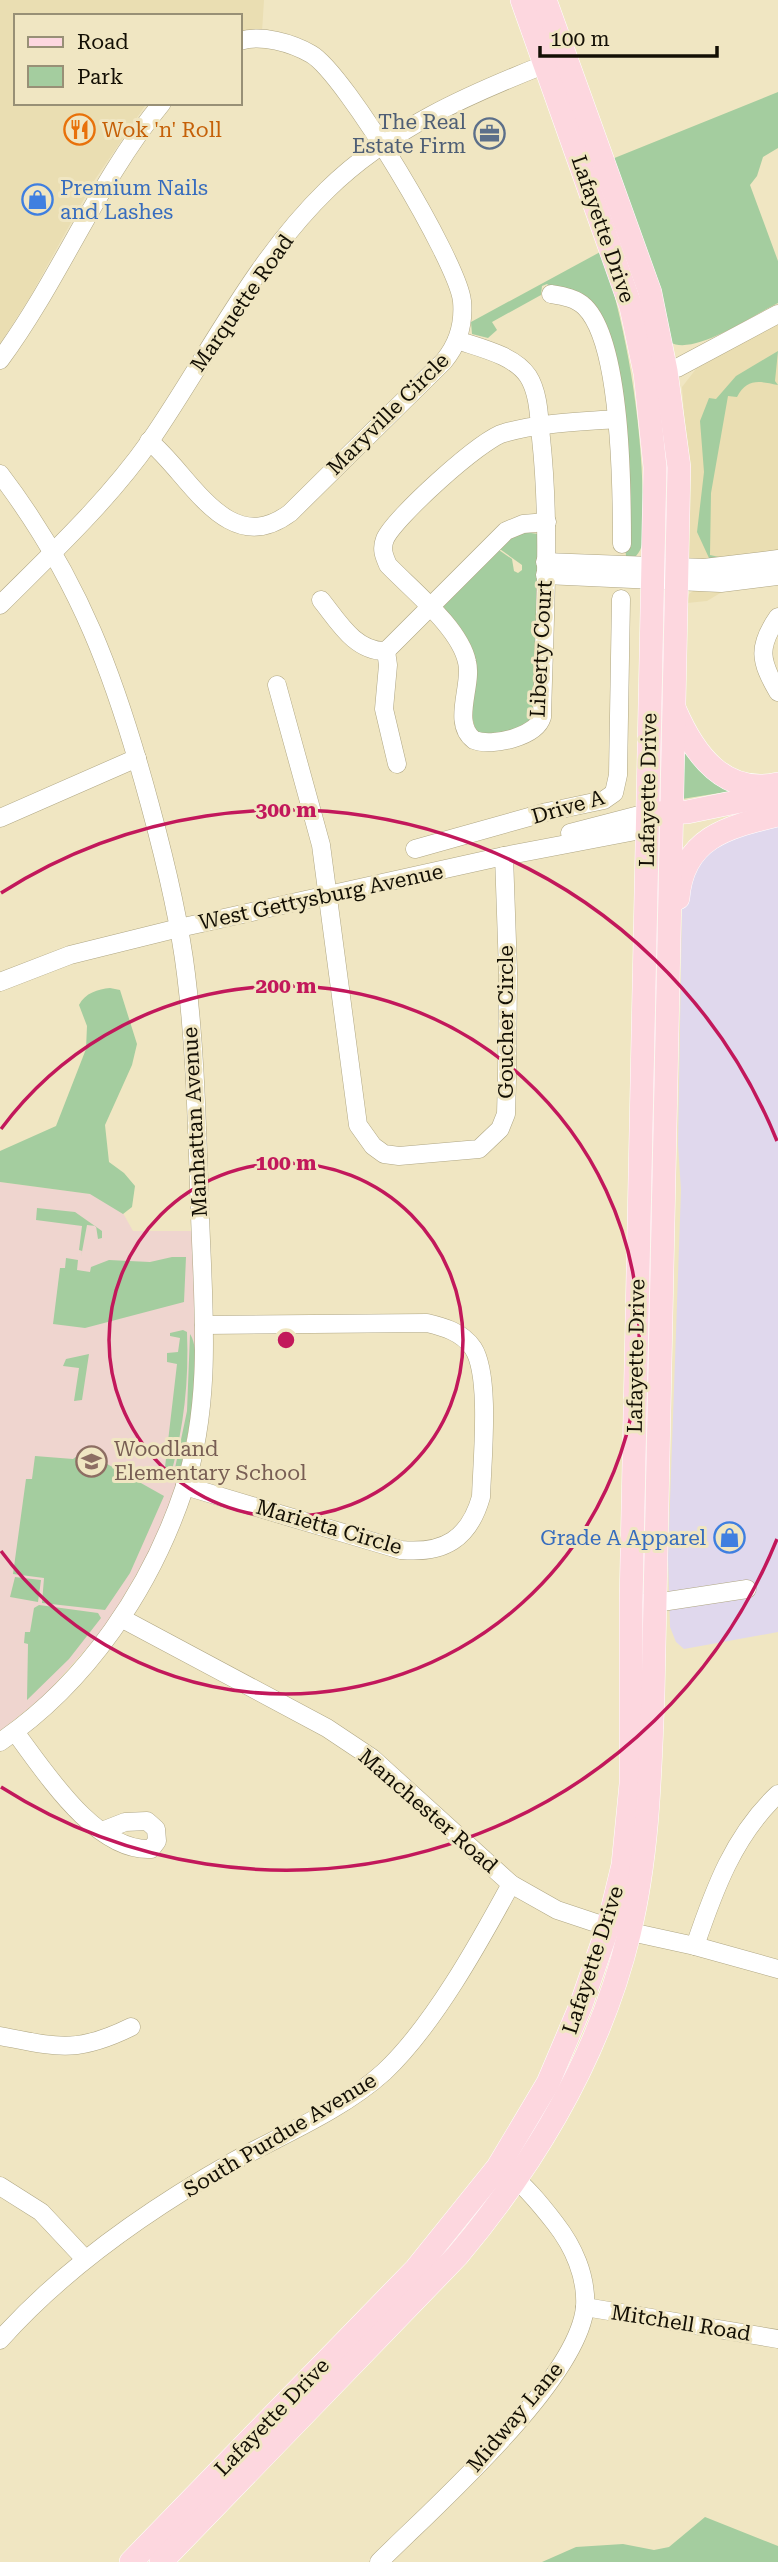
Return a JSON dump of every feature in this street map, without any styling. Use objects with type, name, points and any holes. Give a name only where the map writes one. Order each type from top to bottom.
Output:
[{"type":"main road","name":"Lafayette Drive","points":[[522,0],[555,60]]},
{"type":"main road","name":"Lafayette Drive","points":[[131,2562],[199,2508],[457,2256],[507,2173],[619,1930],[648,1811],[672,703],[655,467],[656,372],[631,307],[555,60],[545,0]]},
{"type":"main road","name":"Lafayette Drive","points":[[619,1930],[631,1784],[631,1603],[647,821],[664,573]]},
{"type":"main road","points":[[672,703],[687,738],[712,769],[745,784],[778,784]]},
{"type":"main road","points":[[670,821],[778,793]]},
{"type":"main road","points":[[647,821],[778,813]]},
{"type":"main road","points":[[664,1127],[673,1100],[678,901],[682,874],[699,848],[726,828],[778,813]]},
{"type":"main road","name":"Lafayette Drive","points":[[161,2562],[199,2508]]},
{"type":"street","name":"Maryville Circle","points":[[149,442],[222,517],[247,526],[273,523],[290,513],[444,361],[457,340],[462,318],[458,283],[382,144],[332,73],[313,54],[281,42],[249,38],[242,40]]},
{"type":"street","name":"Marquette Road","points":[[0,605],[107,495],[149,442],[269,259],[327,189],[382,144],[480,90],[555,60]]},
{"type":"street","points":[[0,360],[25,326],[97,199],[161,105]]},
{"type":"street","points":[[551,294],[568,297],[584,306],[597,325],[610,373],[616,419],[622,544]]},
{"type":"street","points":[[656,372],[778,314]]},
{"type":"street","name":"Liberty Court","points":[[457,340],[508,359],[526,373],[537,400],[540,427],[547,523],[542,717],[532,731],[486,743],[468,735],[464,715],[469,670],[465,654],[450,628],[384,558],[383,547],[388,534],[482,443],[504,433],[540,427]]},
{"type":"street","points":[[540,427],[616,419]]},
{"type":"street","name":"Manhattan Avenue","points":[[0,474],[54,551],[94,631],[118,693],[137,758],[179,928],[198,1110],[204,1325],[204,1378],[198,1430],[185,1486],[153,1564],[121,1618],[83,1668],[7,1737]]},
{"type":"street","points":[[321,600],[359,643],[372,650],[386,651],[506,531],[523,524],[547,523]]},
{"type":"street","points":[[545,569],[664,573],[778,559]]},
{"type":"street","points":[[664,573],[721,583],[778,576]]},
{"type":"street","name":"Drive A","points":[[415,849],[547,812],[604,800],[614,793],[618,775],[621,599]]},
{"type":"street","points":[[778,617],[765,635],[763,655],[765,670],[778,692]]},
{"type":"street","points":[[386,651],[388,665],[384,709],[397,764]]},
{"type":"street","name":"Goucher Circle","points":[[277,685],[321,845],[330,896],[358,1125],[364,1136],[384,1154],[400,1156],[479,1149],[500,1129],[506,1114],[508,971],[504,856]]},
{"type":"street","points":[[0,818],[137,758]]},
{"type":"street","name":"West Gettysburg Avenue","points":[[0,982],[71,955],[179,928],[504,856],[600,824],[647,821]]},
{"type":"street","name":"Marietta Circle","points":[[185,1486],[401,1550],[417,1552],[434,1551],[457,1539],[468,1526],[481,1497],[484,1388],[479,1360],[472,1346],[456,1332],[427,1322],[204,1325]]},
{"type":"street","points":[[631,1603],[654,1603],[747,1589]]},
{"type":"street","name":"Manchester Road","points":[[121,1618],[327,1728],[372,1758],[511,1884],[557,1910],[619,1930],[695,1945],[778,1969]]},
{"type":"street","points":[[7,1737],[90,1824],[102,1831]]},
{"type":"street","points":[[695,1945],[726,1864],[747,1828],[778,1794]]},
{"type":"street","name":"South Purdue Avenue","points":[[0,2340],[85,2259],[231,2163],[333,2108],[384,2071],[419,2030],[474,1953],[511,1884]]},
{"type":"street","points":[[0,2036],[64,2048],[106,2040],[131,2027]]},
{"type":"street","name":"Midway Lane","points":[[379,2562],[489,2452],[543,2390],[576,2340],[585,2307],[582,2275],[569,2244],[507,2173]]},
{"type":"street","points":[[0,2186],[41,2212],[85,2259]]},
{"type":"street","name":"Mitchell Road","points":[[585,2307],[778,2339]]},
{"type":"shaded area","points":[[0,0],[264,0],[262,32],[242,34],[242,14],[14,14],[14,105],[146,105],[94,181],[30,297],[0,344]]},
{"type":"shaded area","points":[[778,323],[778,580],[727,589],[707,601],[687,603],[689,594],[696,589],[687,557],[687,452],[682,387],[696,369]]},
{"type":"shaded area","points":[[778,821],[778,1632],[684,1649],[676,1642],[670,1627],[668,1558],[681,1190],[678,1145],[682,907],[704,850]]},
{"type":"shaded area","name":"Woodland Elementary School","points":[[0,1182],[114,1197],[133,1231],[194,1231],[196,1307],[195,1371],[184,1454],[170,1506],[155,1542],[107,1625],[45,1695],[0,1731]]},
{"type":"green space","points":[[778,92],[778,148],[763,157],[757,176],[750,185],[778,261],[778,303],[708,339],[693,344],[680,345],[670,342],[612,159]]},
{"type":"green space","points":[[602,251],[619,312],[636,405],[644,529],[640,551],[636,556],[626,556],[602,324],[547,284],[542,286],[541,295],[492,322],[497,330],[488,338],[472,334],[471,322]]},
{"type":"green space","points":[[778,351],[775,381],[778,385],[754,382],[745,387],[737,397],[728,396],[711,493],[710,555],[719,557],[716,561],[709,558],[697,532],[704,472],[700,421],[709,398],[716,399],[736,376]]},
{"type":"green space","points":[[517,531],[538,534],[536,714],[527,726],[487,736],[476,732],[443,603],[496,548],[512,559],[514,571],[518,573],[522,570],[522,565],[497,547]]},
{"type":"green space","points":[[684,749],[732,791],[682,799]]},
{"type":"green space","points":[[110,988],[120,990],[137,1044],[132,1065],[105,1125],[109,1162],[135,1186],[132,1207],[123,1214],[90,1194],[0,1182],[0,1151],[56,1126],[86,1049],[87,1026],[79,1005],[92,992]]},
{"type":"green space","points":[[37,1208],[75,1212],[95,1226],[87,1225],[81,1257],[82,1251],[79,1250],[82,1226],[36,1220]]},
{"type":"green space","points":[[96,1227],[102,1231],[102,1238],[98,1239]]},
{"type":"green space","points":[[186,1257],[184,1302],[85,1328],[53,1324],[60,1268],[65,1268],[66,1258],[78,1260],[77,1270],[90,1272],[91,1267],[109,1260],[150,1262]]},
{"type":"green space","points":[[183,1330],[187,1332],[187,1350],[182,1421],[171,1474],[161,1474],[154,1469],[165,1467],[177,1364],[167,1362],[167,1353],[178,1352],[180,1338],[170,1336],[170,1333]]},
{"type":"green space","points":[[190,1334],[196,1360],[193,1399],[181,1468],[174,1473],[187,1411]]},
{"type":"green space","points":[[89,1354],[82,1400],[74,1401],[79,1368],[63,1366],[66,1359]]},
{"type":"green space","points":[[84,1451],[164,1496],[130,1573],[105,1610],[42,1603],[44,1578],[13,1574],[26,1479],[32,1479],[35,1456],[73,1459]]},
{"type":"green space","points":[[15,1577],[41,1580],[38,1602],[10,1597]]},
{"type":"green space","points":[[39,1605],[98,1613],[101,1618],[69,1659],[27,1700],[28,1644],[24,1643],[25,1632],[30,1632],[34,1608]]},
{"type":"green space","points":[[705,2517],[778,2546],[778,2562],[542,2562],[576,2547],[623,2544],[654,2550],[669,2547]]},
{"type":"place","name":"Wok 'n' Roll","points":[[79,130]]},
{"type":"place","name":"The Real Estate Firm","points":[[489,134]]},
{"type":"place","name":"Premium Nails and Lashes","points":[[37,200]]},
{"type":"place","name":"Woodland Elementary School","points":[[91,1461]]},
{"type":"place","name":"Grade A Apparel","points":[[729,1538]]}]
